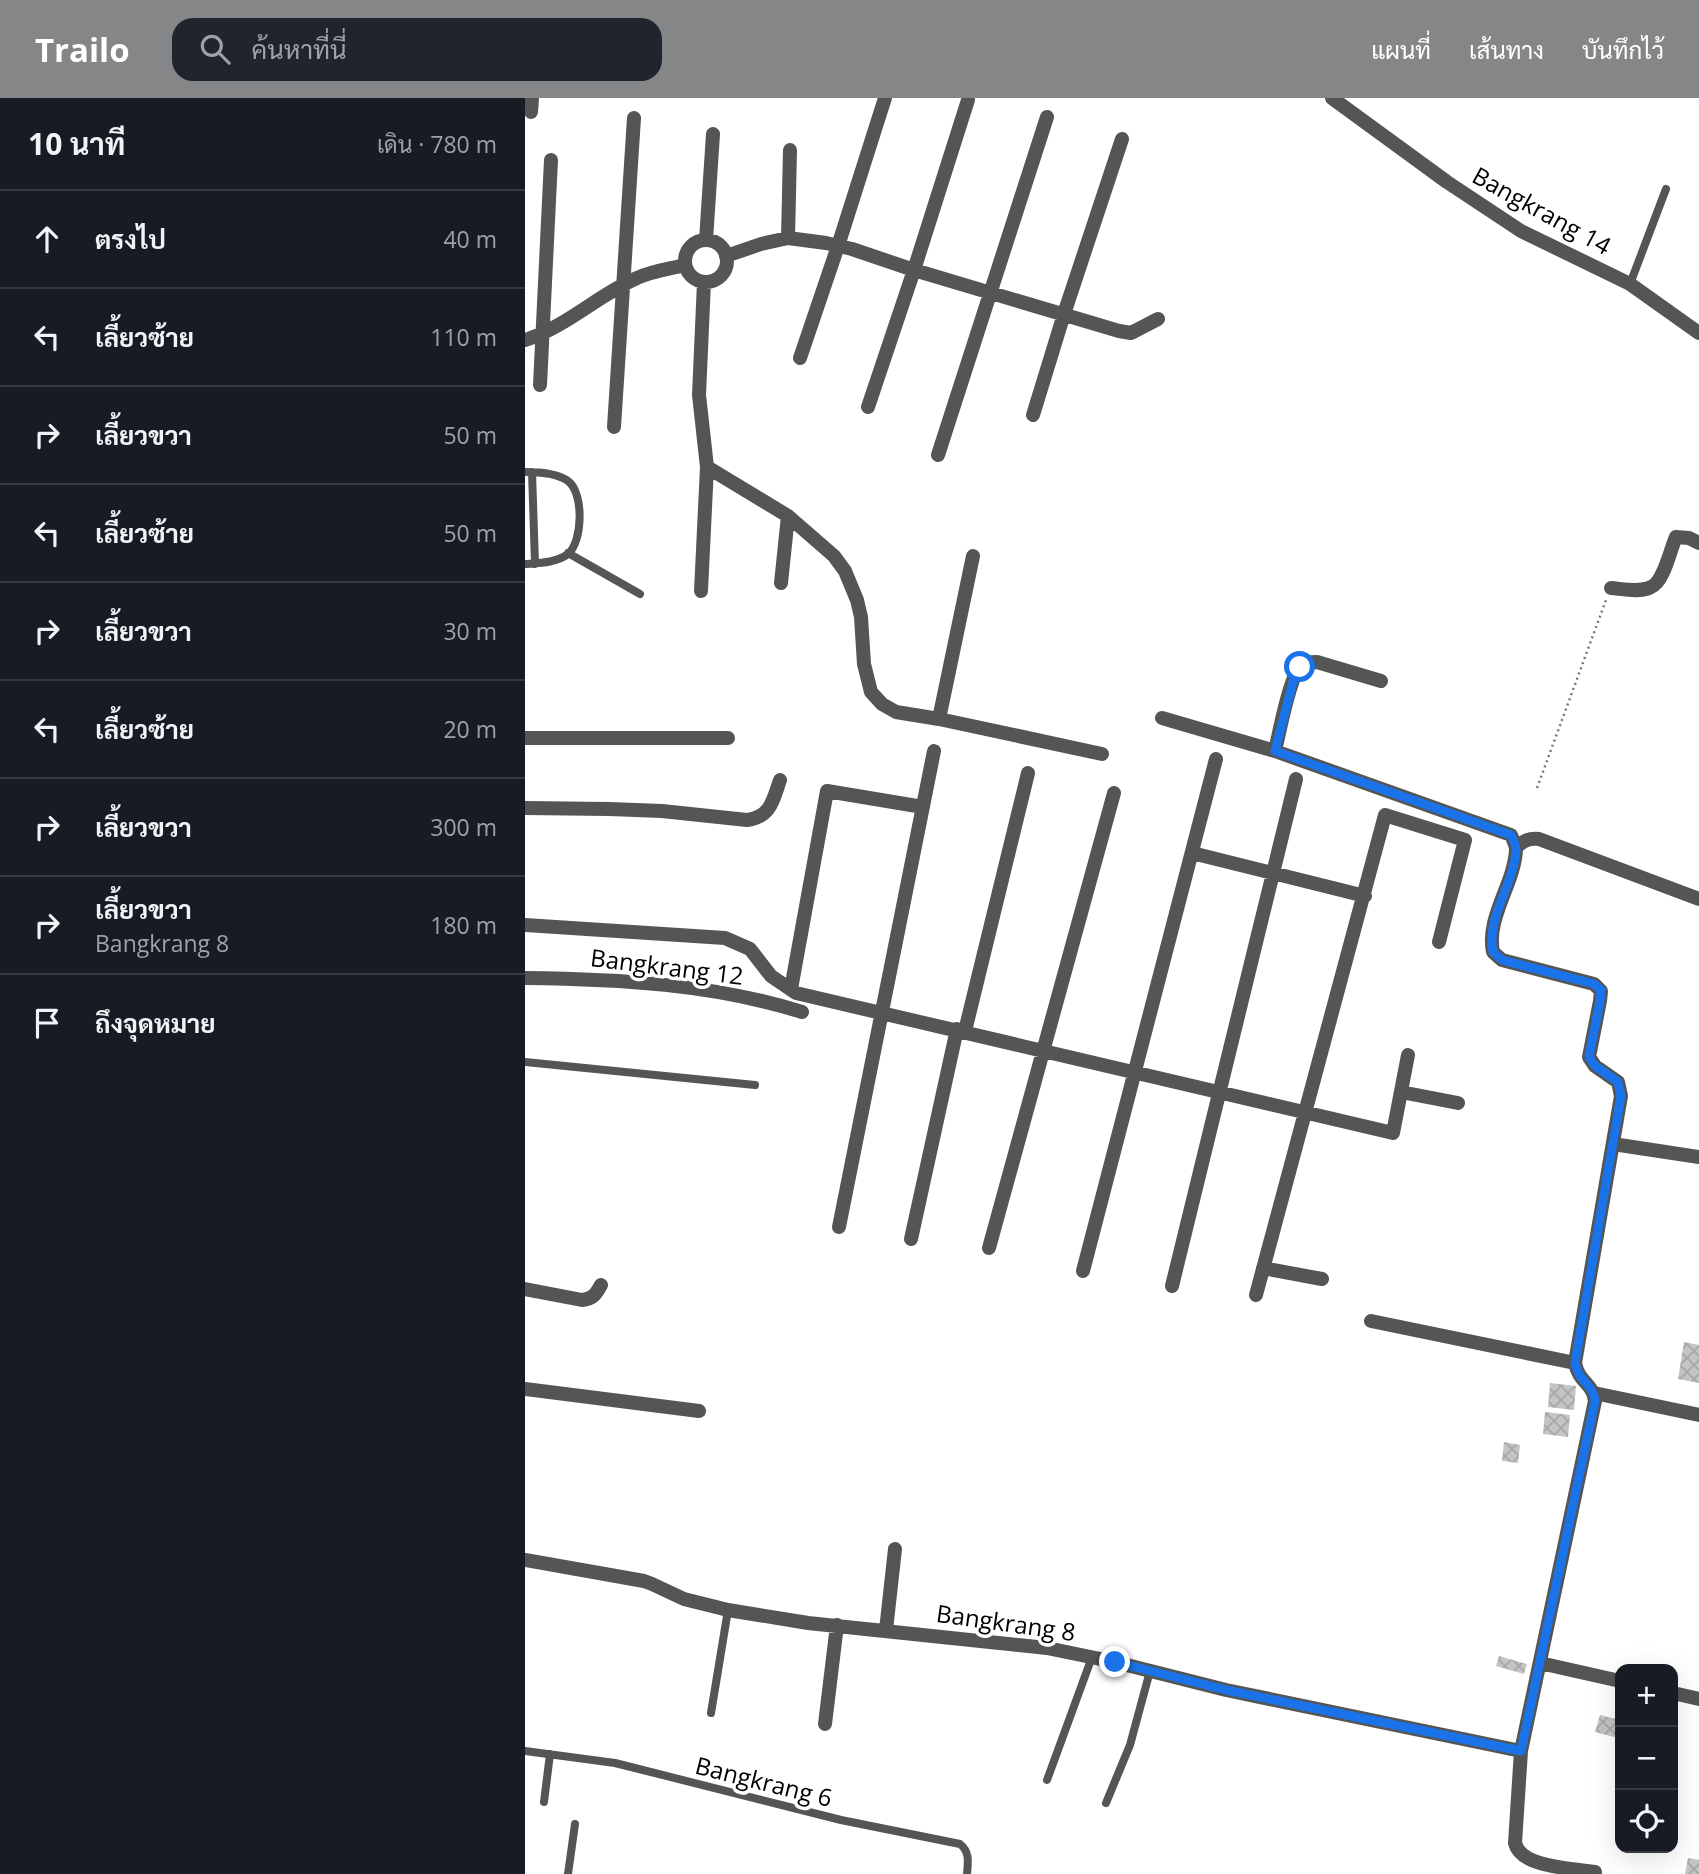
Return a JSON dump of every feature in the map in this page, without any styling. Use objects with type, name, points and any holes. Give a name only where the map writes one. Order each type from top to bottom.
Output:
[{"type":"street","points":[[800,358],[885,98]]},
{"type":"street","name":"Bangkrang 14","points":[[1332,98],[1447,183],[1521,230],[1630,285],[1699,333]]},
{"type":"street","points":[[868,407],[968,100]]},
{"type":"street","points":[[938,455],[1047,117]]},
{"type":"street","points":[[614,427],[634,118]]},
{"type":"street","points":[[706,240],[713,134]]},
{"type":"street","points":[[1033,415],[1122,139]]},
{"type":"street","points":[[788,238],[790,150]]},
{"type":"street","points":[[540,385],[551,160]]},
{"type":"street","points":[[726,256],[788,238],[838,246],[1119,331],[1131,333],[1158,319]]},
{"type":"street","points":[[706,240],[723,248],[727,264],[719,278],[704,282],[689,274],[685,258],[692,244],[706,240]]},
{"type":"street","points":[[525,340],[557,327],[636,278],[685,265]]},
{"type":"street","points":[[701,591],[707,467],[699,395],[704,282]]},
{"type":"street","points":[[707,467],[788,516],[834,556],[845,571],[857,600],[862,617],[864,664],[871,692],[882,704],[895,712],[1102,754]]},
{"type":"street","points":[[781,583],[788,516]]},
{"type":"street","points":[[1611,588],[1650,588],[1659,582],[1676,537],[1699,542]]},
{"type":"street","points":[[939,719],[973,556]]},
{"type":"street","points":[[1275,751],[1293,682],[1300,667],[1308,662],[1317,662],[1381,681]]},
{"type":"street","points":[[1162,718],[1275,751],[1511,835],[1516,847],[1514,861],[1495,922],[1491,942],[1493,952],[1502,960],[1594,984],[1601,990],[1589,1057],[1595,1066],[1618,1082],[1621,1096],[1575,1363],[1577,1374],[1594,1392],[1699,1415]]},
{"type":"street","points":[[525,738],[728,738]]},
{"type":"street","points":[[839,1227],[934,751]]},
{"type":"street","points":[[1083,1271],[1216,759]]},
{"type":"street","points":[[911,1238],[961,1030],[1028,773]]},
{"type":"street","points":[[1172,1286],[1296,779]]},
{"type":"street","points":[[525,808],[609,808],[757,819],[771,806],[780,780]]},
{"type":"street","points":[[791,989],[827,791],[923,807]]},
{"type":"street","points":[[989,1248],[1114,793]]},
{"type":"street","points":[[1256,1295],[1385,815],[1465,840],[1439,942]]},
{"type":"street","points":[[1516,847],[1525,840],[1539,839],[1699,899]]},
{"type":"street","points":[[1192,853],[1365,896]]},
{"type":"street","points":[[525,925],[725,938],[750,949],[771,976],[796,993],[1393,1133],[1408,1055]]},
{"type":"street","name":"Bangkrang 12","points":[[525,978],[603,979],[717,992],[773,1003],[802,1012]]},
{"type":"street","points":[[1401,1092],[1458,1104]]},
{"type":"street","points":[[1613,1144],[1699,1157]]},
{"type":"street","points":[[1263,1268],[1322,1279]]},
{"type":"street","points":[[525,1289],[582,1300],[594,1297],[601,1284]]},
{"type":"street","points":[[1371,1321],[1575,1363]]},
{"type":"street","points":[[525,1389],[699,1411]]},
{"type":"street","points":[[1594,1392],[1595,1401],[1521,1751],[1515,1843],[1516,1849],[1532,1862],[1595,1872]]},
{"type":"street","points":[[886,1630],[895,1549]]},
{"type":"street","name":"Bangkrang 8","points":[[525,1560],[644,1581],[684,1599],[763,1616],[1047,1648],[1226,1690],[1521,1751]]},
{"type":"street","points":[[825,1724],[837,1625]]},
{"type":"street","points":[[1540,1663],[1615,1680]]},
{"type":"street","points":[[1678,1694],[1699,1699]]},
{"type":"lane","points":[[1630,285],[1666,189]]},
{"type":"lane","points":[[525,564],[535,564],[546,563],[568,553],[575,544],[579,529],[576,491],[570,482],[559,477],[529,472],[535,564]]},
{"type":"lane","points":[[568,553],[640,594]]},
{"type":"lane","points":[[525,1062],[755,1085]]},
{"type":"lane","points":[[711,1713],[728,1610]]},
{"type":"lane","points":[[1047,1780],[1092,1657]]},
{"type":"lane","points":[[1106,1803],[1130,1745],[1150,1671]]},
{"type":"lane","name":"Bangkrang 6","points":[[525,1751],[615,1763],[841,1820],[960,1843],[966,1849],[968,1857],[967,1874]]},
{"type":"lane","points":[[544,1802],[550,1754]]},
{"type":"lane","points":[[568,1874],[575,1824]]},
{"type":"path","points":[[1538,788],[1611,588]]},
{"type":"building","points":[[1684,1342],[1699,1345],[1699,1383],[1678,1379]]},
{"type":"building","points":[[1550,1383],[1576,1386],[1574,1410],[1548,1407]]},
{"type":"building","points":[[1545,1412],[1570,1415],[1568,1437],[1543,1434]]},
{"type":"building","points":[[1504,1442],[1520,1445],[1518,1463],[1502,1461]]},
{"type":"building","points":[[1499,1656],[1527,1664],[1524,1674],[1496,1666]]},
{"type":"building","points":[[1600,1715],[1615,1719],[1615,1737],[1595,1732]]},
{"type":"building","points":[[1688,1858],[1699,1860],[1699,1874],[1685,1874]]},
{"type":"route","points":[[1115,1662],[1226,1690],[1521,1751],[1595,1401],[1594,1392],[1577,1374],[1575,1363],[1621,1096],[1618,1082],[1595,1066],[1589,1057],[1601,990],[1594,984],[1502,960],[1493,952],[1491,942],[1495,922],[1514,861],[1516,847],[1511,835],[1275,751],[1293,682],[1300,667]]}]
